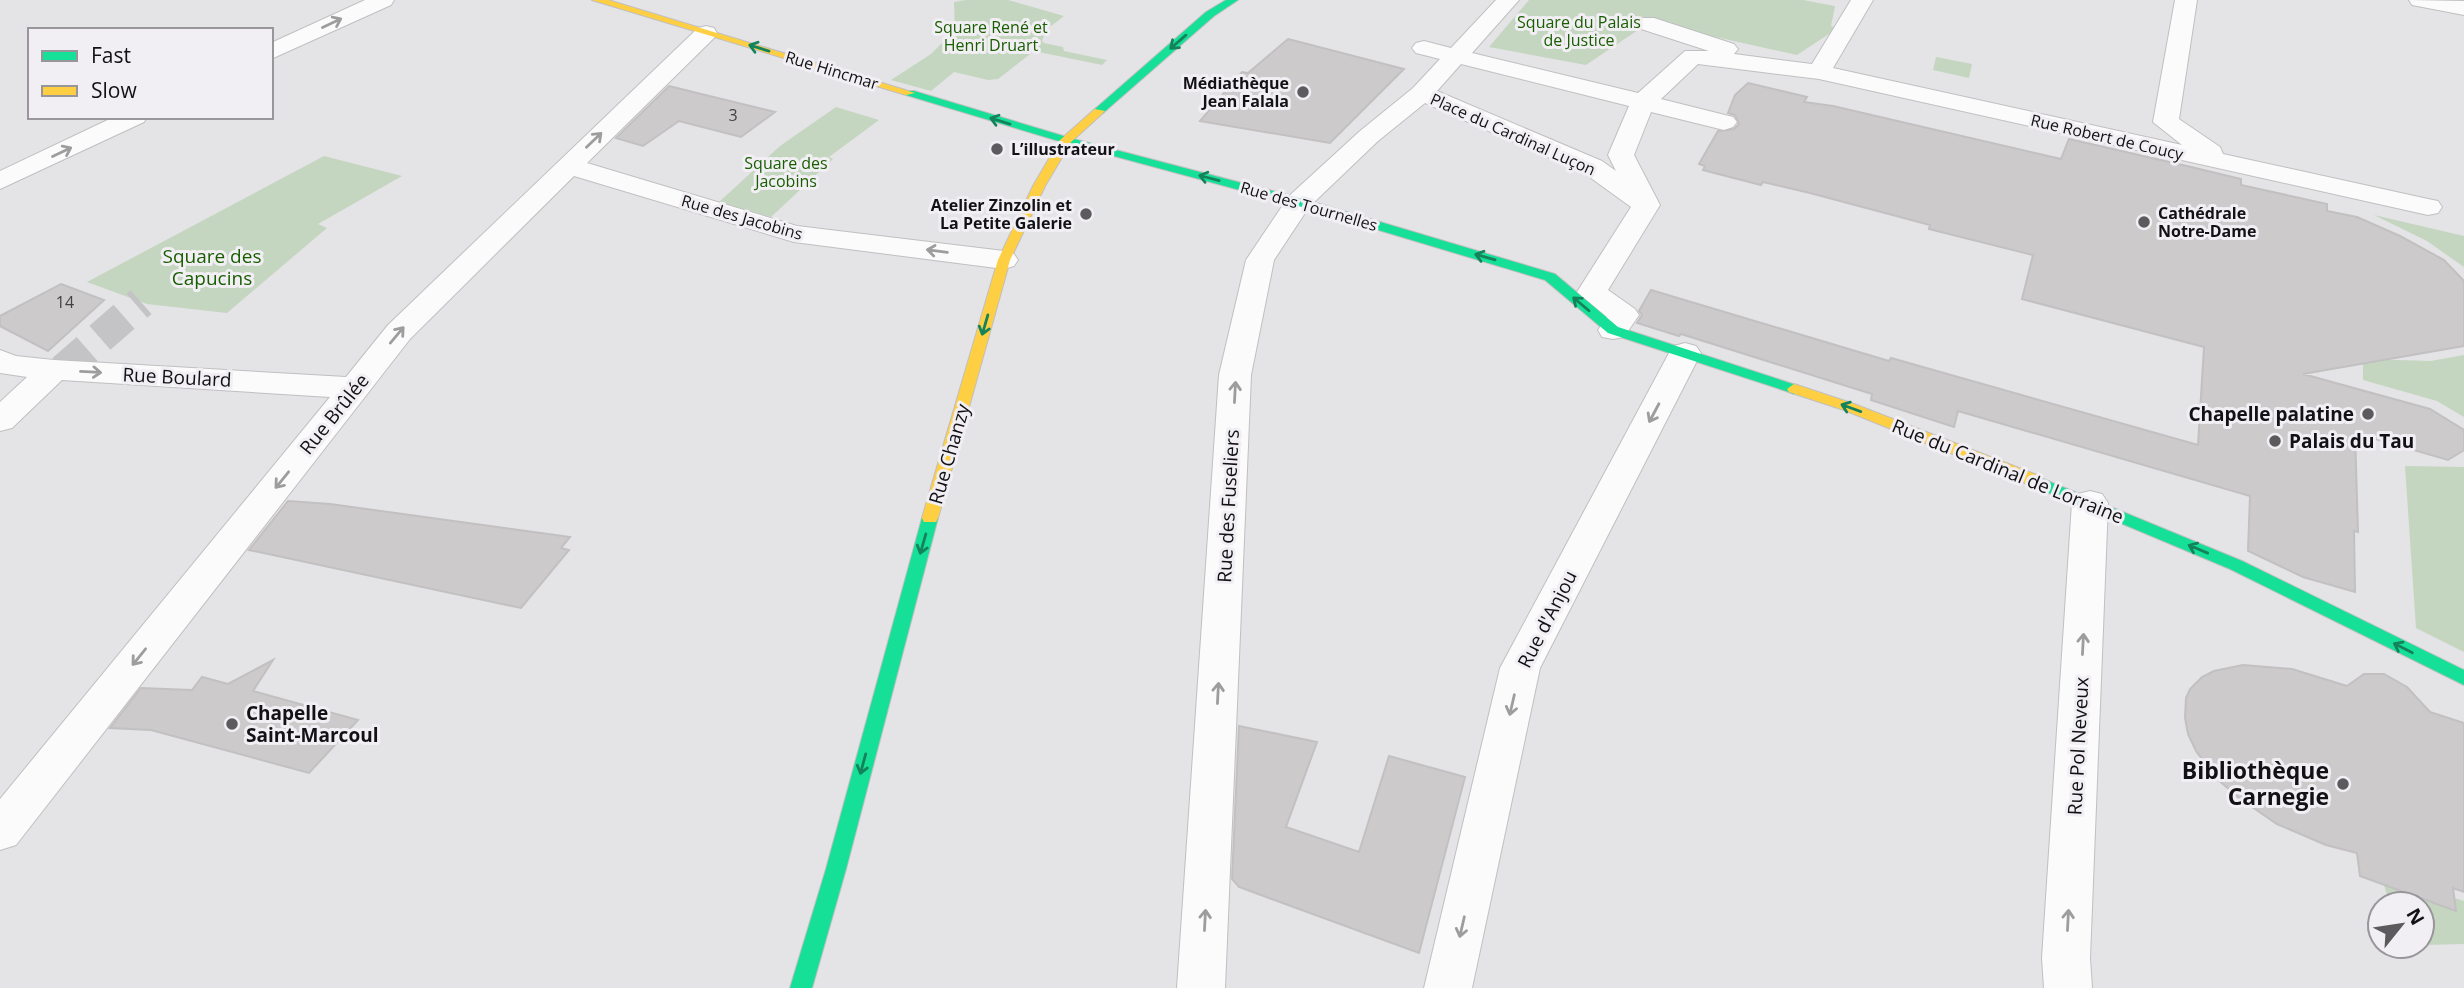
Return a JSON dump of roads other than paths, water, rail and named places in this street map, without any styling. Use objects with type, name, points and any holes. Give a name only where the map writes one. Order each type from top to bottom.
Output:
[{"type":"street","points":[[273,51],[383,0]]},
{"type":"street","name":"Rue Hincmar","points":[[597,0],[1066,140]]},
{"type":"street","name":"Rue Chanzy","points":[[801,988],[836,869],[902,616],[1004,260],[1039,187],[1066,140],[1210,15],[1232,0]]},
{"type":"street","name":"Place du Cardinal Luçon","points":[[1508,0],[1422,93],[1593,167],[1646,205]]},
{"type":"street","points":[[2186,0],[2166,122],[2225,163]]},
{"type":"street","points":[[2420,0],[2464,8]]},
{"type":"street","points":[[1819,72],[1857,10]]},
{"type":"street","points":[[1646,23],[1786,68]]},
{"type":"street","name":"Rue Brûlée","points":[[0,831],[399,332],[706,33]]},
{"type":"street","points":[[1424,48],[1724,122]]},
{"type":"street","name":"Place du Cardinal Luçon","points":[[1646,205],[1620,155],[1643,102],[1693,56],[1786,68]]},
{"type":"street","name":"Rue Robert de Coucy","points":[[1786,68],[1819,72],[2428,207]]},
{"type":"street","name":"Rue des Fuseliers","points":[[1201,988],[1236,375],[1260,260],[1299,202],[1369,136],[1422,93]]},
{"type":"street","points":[[0,181],[131,119]]},
{"type":"street","name":"Rue des Tournelles","points":[[1066,140],[1299,202],[1550,277]]},
{"type":"street","name":"Rue des Jacobins","points":[[568,166],[794,234],[1004,260]]},
{"type":"street","points":[[1613,330],[1624,315],[1592,292],[1646,205]]},
{"type":"street","name":"Rue du Cardinal de Lorraine","points":[[1550,277],[1613,330],[1849,407],[2090,503],[2236,565],[2464,678]]},
{"type":"street","name":"Rue d'Anjou","points":[[1448,988],[1520,668],[1685,353]]},
{"type":"street","name":"Rue Boulard","points":[[0,360],[9,366],[54,370],[355,388]]},
{"type":"street","points":[[0,421],[54,370]]},
{"type":"street","name":"Rue Pol Neveux","points":[[2068,988],[2066,958],[2090,503]]},
{"type":"tunnel","points":[[63,370],[141,302]]},
{"type":"place","name":"Médiathèque Jean Falala","points":[[1303,92]]},
{"type":"place","name":"L’illustrateur","points":[[997,149]]},
{"type":"place","name":"Atelier Zinzolin et La Petite Galerie","points":[[1086,214]]},
{"type":"place","name":"Cathédrale Notre-Dame","points":[[2144,222]]},
{"type":"place","name":"Chapelle palatine","points":[[2368,414]]},
{"type":"place","name":"Palais du Tau","points":[[2275,441]]},
{"type":"place","name":"Chapelle Saint-Marcoul","points":[[232,724]]},
{"type":"place","name":"Bibliothèque Carnegie","points":[[2343,784]]},
{"type":"park label","name":"Square du Palais de Justice","points":[[1579,31]]},
{"type":"park label","name":"Square René et Henri Druart","points":[[991,36]]},
{"type":"park label","name":"Square des Jacobins","points":[[786,172]]},
{"type":"park label","name":"Square des Capucins","points":[[212,267]]}]
